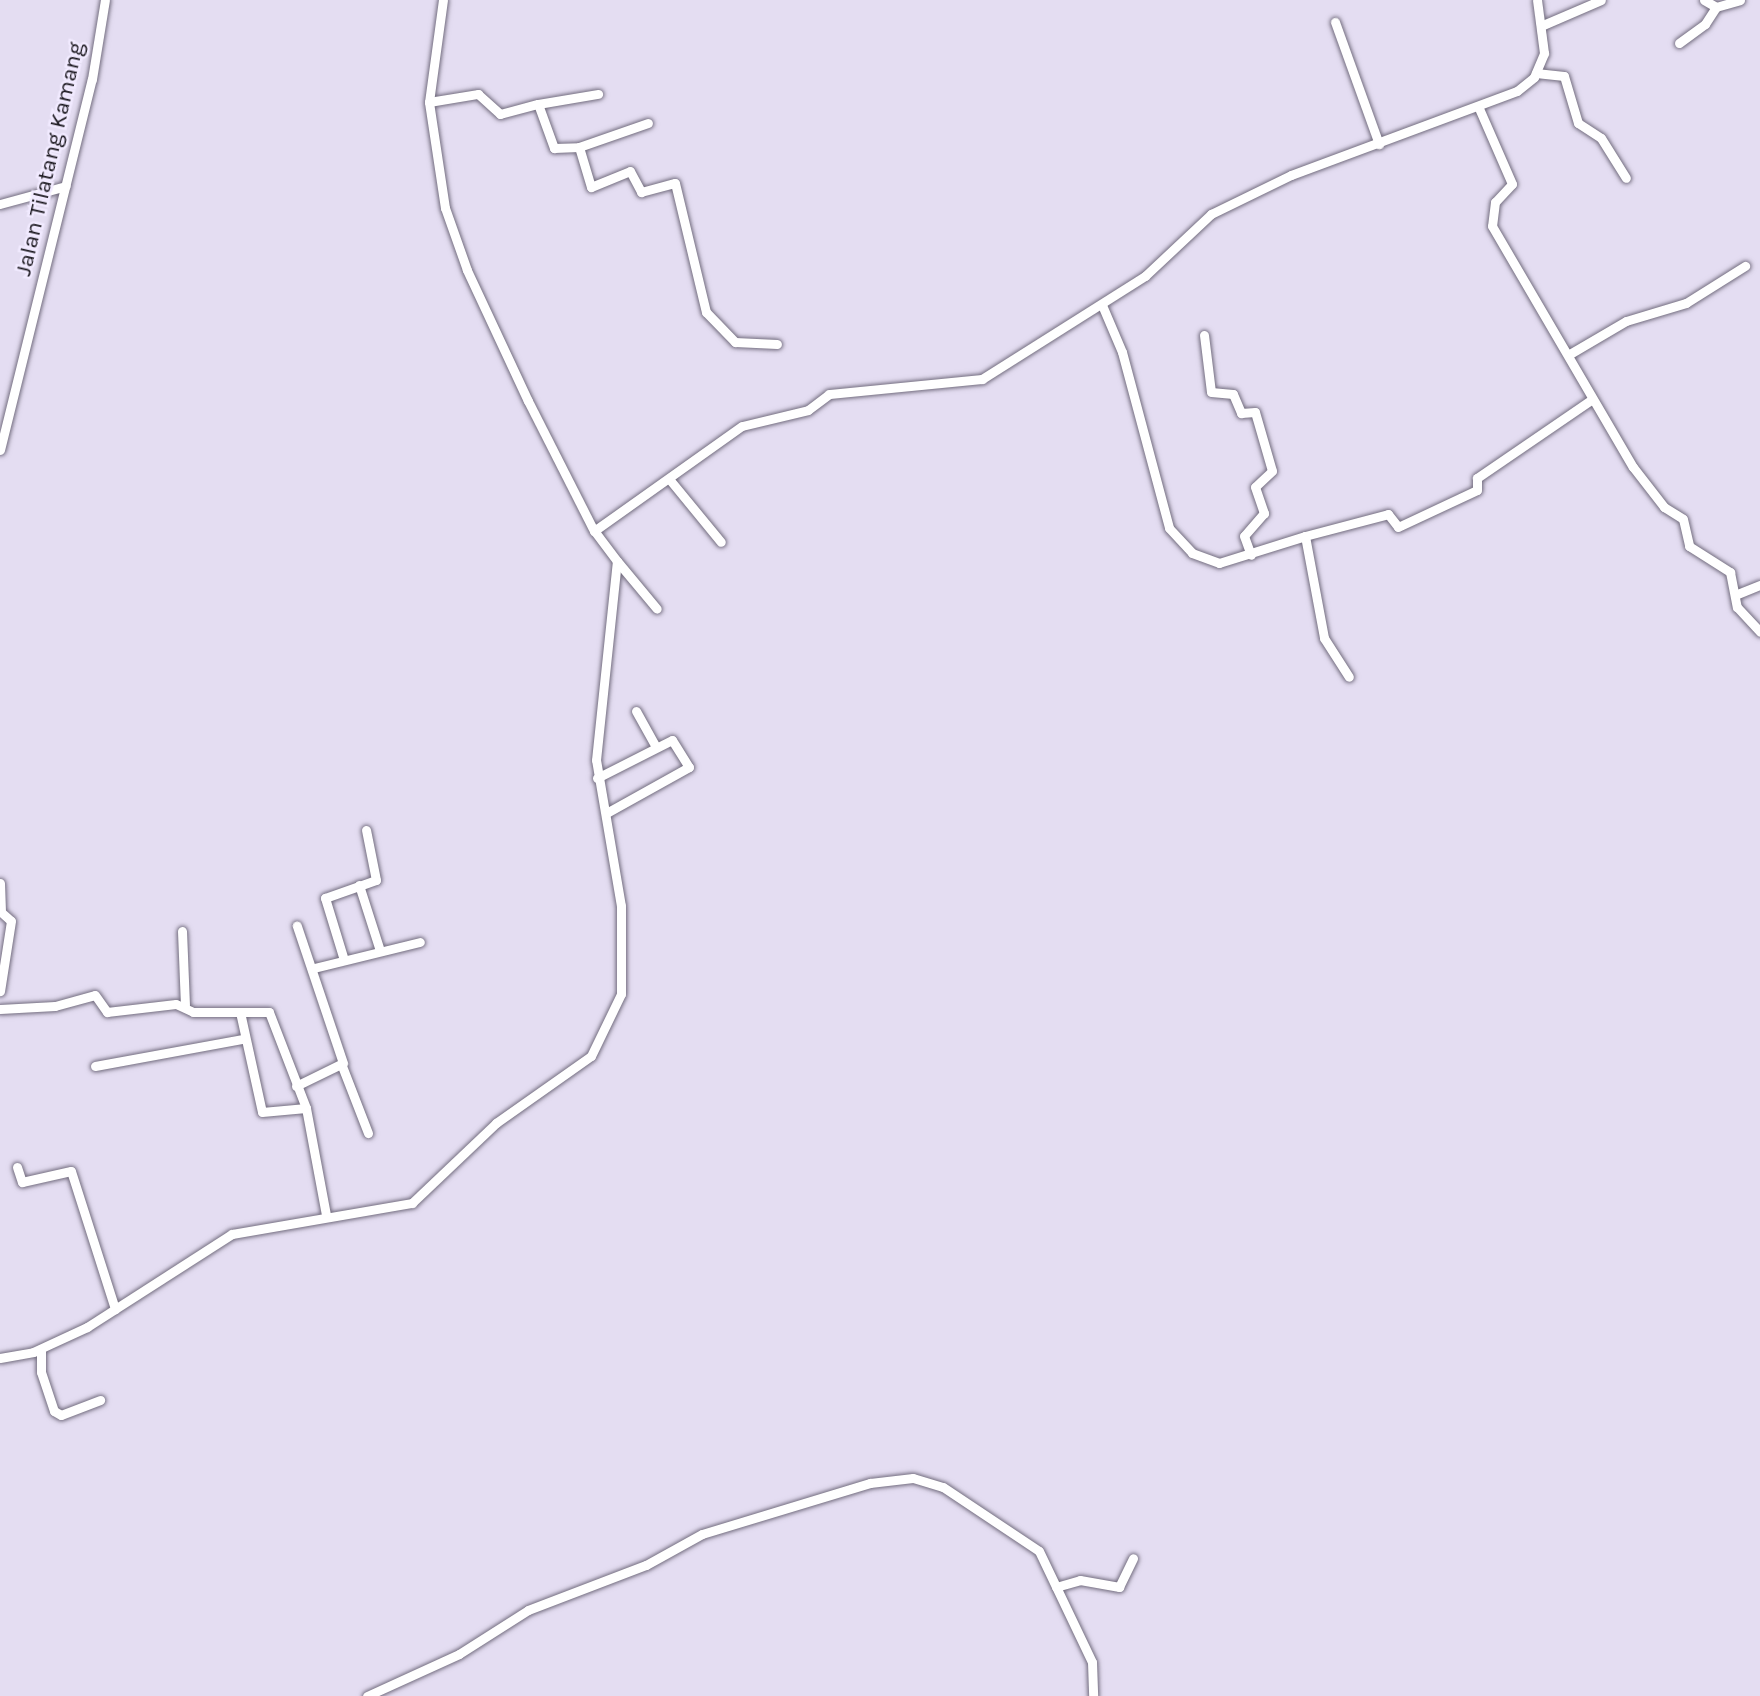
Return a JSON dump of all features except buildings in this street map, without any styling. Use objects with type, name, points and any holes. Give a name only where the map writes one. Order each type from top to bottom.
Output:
[{"type":"street","name":"Jalan Tilatang Kamang","points":[[0,450],[66,186],[106,0]]},
{"type":"street","points":[[443,0],[429,102],[439,182],[467,270],[594,531],[657,609]]},
{"type":"street","points":[[594,531],[670,480],[742,426],[807,411],[829,394],[874,385],[974,381],[1102,305],[1155,267],[1211,214],[1292,175],[1517,90],[1536,74],[1545,53],[1543,24],[1537,0]]},
{"type":"street","points":[[1543,24],[1601,0]]},
{"type":"street","points":[[1704,0],[1716,7]]},
{"type":"street","points":[[1679,43],[1705,24],[1716,7],[1740,0]]},
{"type":"street","points":[[1335,22],[1379,144]]},
{"type":"street","points":[[1536,74],[1564,76],[1578,122],[1601,138],[1626,178]]},
{"type":"street","points":[[429,102],[478,94],[500,114],[538,104],[598,94]]},
{"type":"street","points":[[538,104],[554,148],[579,147],[648,123]]},
{"type":"street","points":[[1478,106],[1512,184],[1494,202],[1492,226],[1568,355],[1591,400],[1664,508],[1683,519],[1686,543],[1734,576],[1737,607],[1760,632]]},
{"type":"street","points":[[579,147],[591,187],[630,170],[641,192],[675,184],[706,312],[735,342],[777,344]]},
{"type":"street","points":[[0,204],[66,186]]},
{"type":"street","points":[[1568,355],[1626,321],[1686,303],[1745,266]]},
{"type":"street","points":[[1102,305],[1122,352],[1169,527],[1209,562],[1251,555],[1305,536],[1388,514],[1398,527],[1478,490],[1477,478],[1591,400]]},
{"type":"street","points":[[1204,335],[1211,392],[1233,394],[1241,413],[1255,412],[1272,471],[1255,486],[1264,512],[1244,536],[1251,555]]},
{"type":"street","points":[[670,480],[721,542]]},
{"type":"street","points":[[1305,536],[1324,638],[1349,677]]},
{"type":"street","points":[[0,1358],[41,1349],[115,1309],[232,1234],[326,1214],[412,1203],[496,1123],[591,1056],[622,989],[621,906],[608,812],[597,778],[603,663],[617,561]]},
{"type":"street","points":[[1735,596],[1760,585]]},
{"type":"street","points":[[636,711],[656,747]]},
{"type":"street","points":[[597,778],[672,740],[677,743],[687,772],[608,812]]},
{"type":"street","points":[[344,960],[324,898],[377,877],[366,830]]},
{"type":"street","points":[[0,883],[1,912],[11,918],[0,991]]},
{"type":"street","points":[[359,885],[380,951]]},
{"type":"street","points":[[297,926],[314,968],[342,1066],[368,1133]]},
{"type":"street","points":[[182,931],[186,1004],[190,1012],[272,1014],[306,1108],[326,1214]]},
{"type":"street","points":[[314,968],[420,942]]},
{"type":"street","points":[[0,1009],[55,1006],[94,995],[107,1012],[186,1004]]},
{"type":"street","points":[[240,1012],[242,1040],[262,1112],[306,1108]]},
{"type":"street","points":[[94,1066],[242,1040]]},
{"type":"street","points":[[296,1086],[342,1066]]},
{"type":"street","points":[[17,1167],[22,1182],[71,1171],[115,1309]]},
{"type":"street","points":[[41,1349],[41,1372],[54,1411],[61,1415],[100,1400]]},
{"type":"street","points":[[371,1695],[459,1654],[522,1613],[646,1565],[702,1534],[870,1483],[913,1478],[943,1487],[1031,1543],[1056,1587],[1092,1662],[1093,1696]]},
{"type":"street","points":[[1056,1587],[1080,1580],[1119,1587],[1133,1558]]}]
